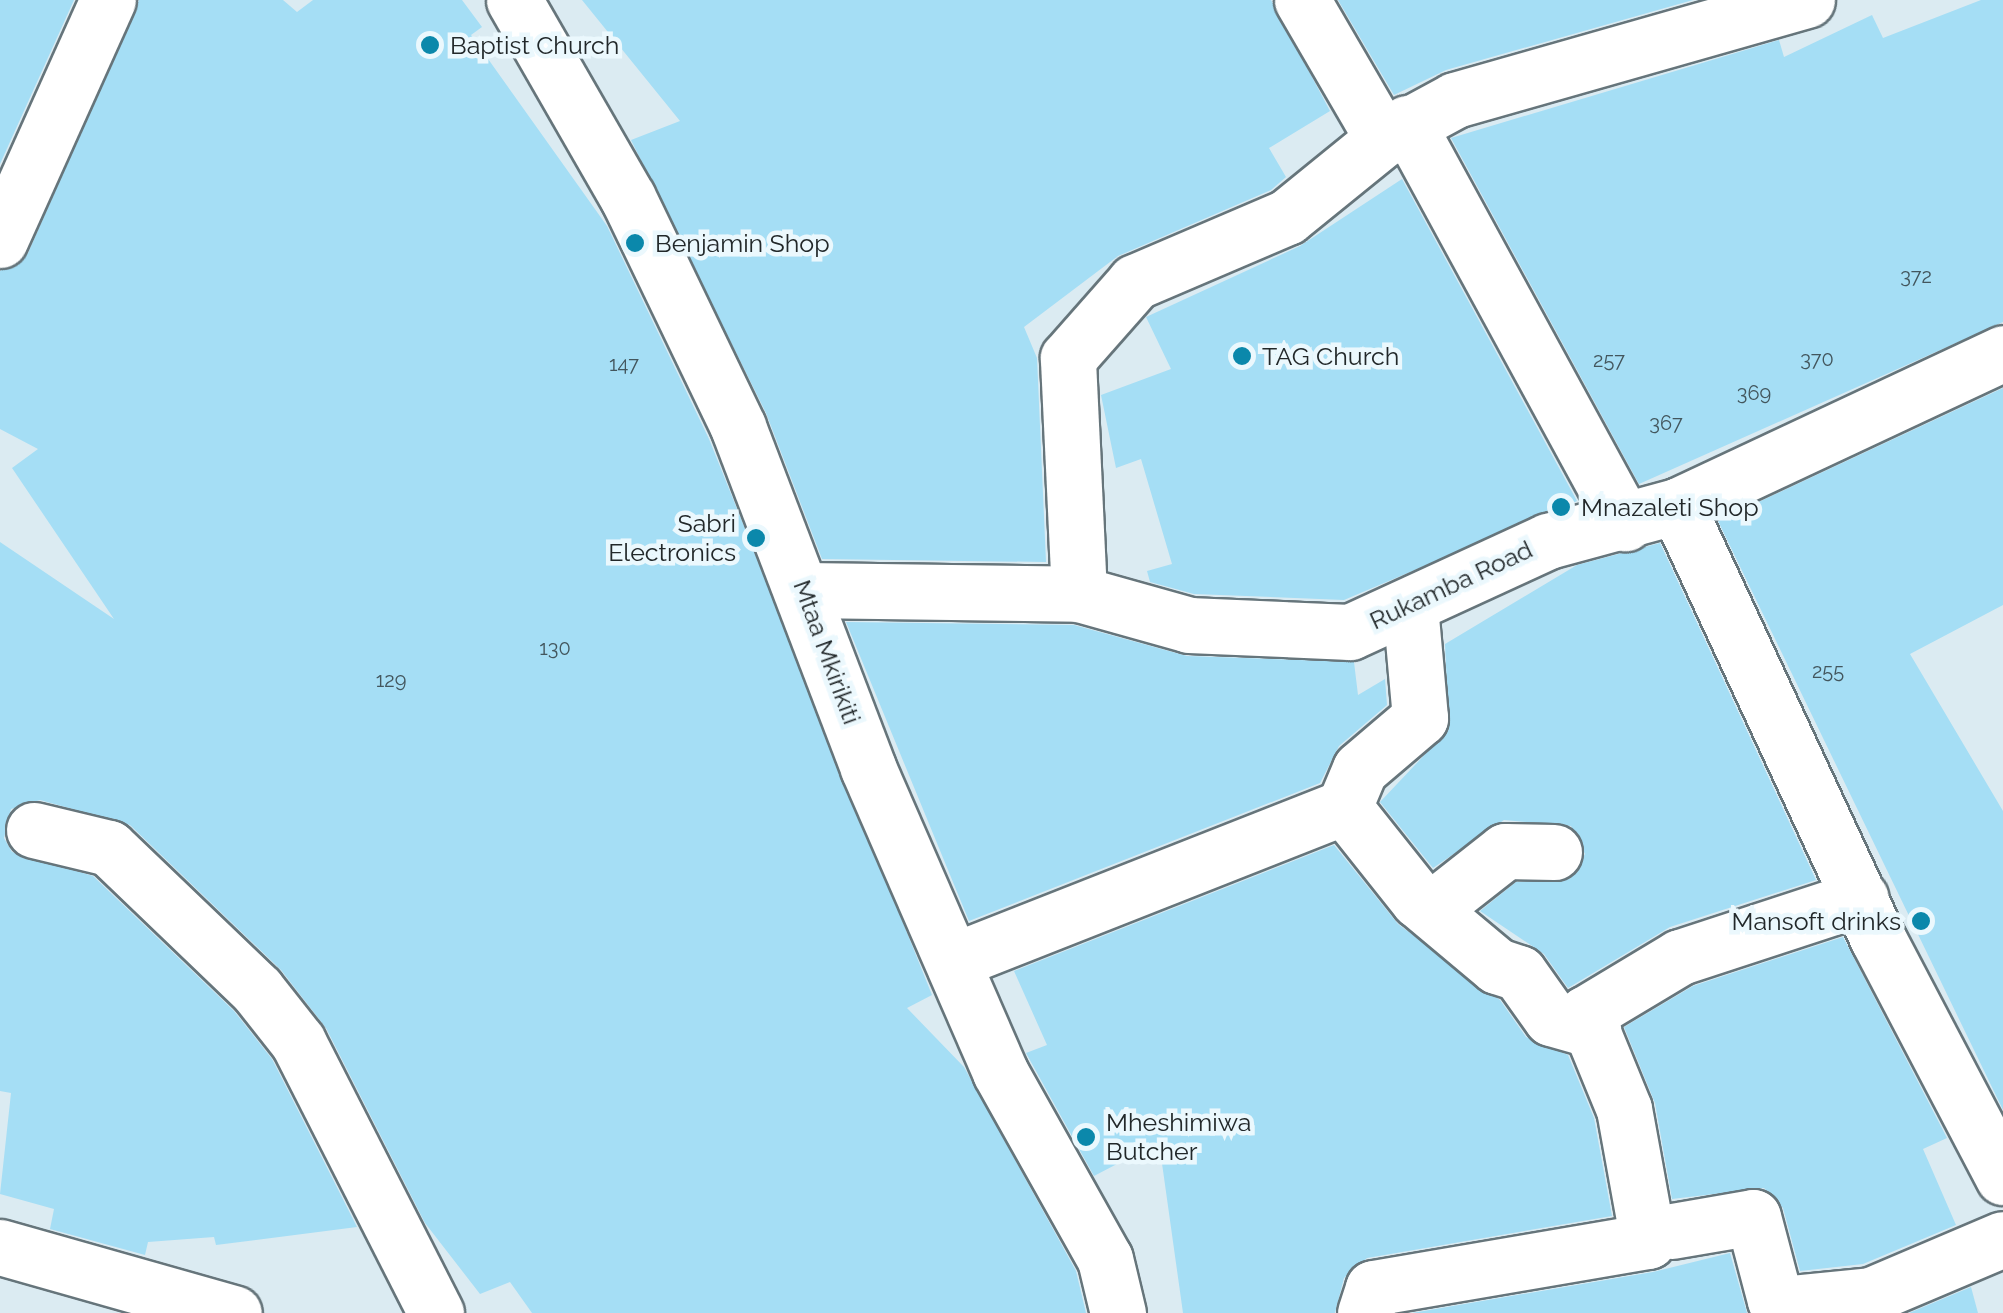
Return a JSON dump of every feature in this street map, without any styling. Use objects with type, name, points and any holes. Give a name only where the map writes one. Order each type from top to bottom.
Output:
[{"type":"street","points":[[0,240],[108,0]]},
{"type":"street","name":"Mtaa Mkirikiti","points":[[514,0],[628,198],[805,590],[868,768],[1000,1072],[1105,1259],[1118,1313]]},
{"type":"street","points":[[1302,0],[1395,131],[1626,523]]},
{"type":"street","points":[[1079,594],[1066,394],[1080,337],[1143,276],[1287,218],[1395,131],[1455,100],[1808,0]]},
{"type":"street","name":"Rukamba Road","points":[[805,590],[1079,594],[1189,625],[1350,632],[1548,541],[1626,523],[1677,506],[2003,353]]},
{"type":"street","points":[[1677,506],[1862,898],[2003,1177]]},
{"type":"street","points":[[953,961],[1344,807],[1360,768],[1420,718],[1410,606]]},
{"type":"street","points":[[1344,807],[1438,914],[1497,966],[1519,973],[1551,1018],[1593,1030]]},
{"type":"street","points":[[34,830],[110,848],[258,990],[298,1042],[436,1313]]},
{"type":"street","points":[[1438,914],[1439,903],[1506,851],[1554,852]]},
{"type":"street","points":[[1366,1313],[1373,1288],[1648,1241],[1624,1109],[1585,1014],[1633,980],[1862,898]]},
{"type":"street","points":[[1672,1231],[1753,1216],[1776,1300],[1790,1303],[1870,1295],[2003,1239]]},
{"type":"street","points":[[0,1247],[234,1313]]},
{"type":"building","points":[[0,0],[74,0],[0,164]]},
{"type":"building","points":[[139,0],[283,0],[297,12],[313,0],[462,0],[482,27],[471,35],[607,226],[709,439],[932,995],[907,1008],[964,1067],[1076,1271],[1086,1313],[532,1313],[510,1282],[480,1294],[425,1223],[326,1028],[281,970],[130,825],[40,800],[11,809],[4,838],[12,852],[93,876],[234,1011],[272,1059],[357,1227],[216,1245],[214,1237],[148,1242],[145,1255],[50,1229],[54,1209],[0,1194],[11,1093],[0,1091],[0,542],[114,619],[12,468],[38,449],[0,429],[0,271],[28,253]]},
{"type":"building","points":[[582,0],[1271,0],[1330,111],[1269,148],[1286,177],[1271,190],[1118,256],[1024,327],[1037,358],[1046,562],[822,559],[766,413],[631,140],[680,121]]},
{"type":"building","points":[[1338,0],[1693,0],[1446,70],[1394,95]]},
{"type":"building","points":[[1981,0],[2003,0],[2003,322],[1639,484],[1451,138],[1779,40],[1784,57],[1872,15],[1883,38]]},
{"type":"building","points":[[1402,179],[1577,501],[1344,600],[1194,594],[1150,582],[1147,571],[1172,564],[1141,459],[1116,468],[1101,395],[1171,369],[1146,317],[1300,246]]},
{"type":"building","points":[[2003,388],[2003,605],[1910,654],[2003,811],[2003,1110],[1718,521]]},
{"type":"building","points":[[1660,543],[1816,880],[1670,927],[1568,988],[1544,954],[1480,911],[1516,882],[1570,879],[1585,854],[1571,826],[1504,820],[1433,868],[1380,802],[1449,729],[1445,644],[1577,565]]},
{"type":"building","points":[[846,622],[1074,625],[1187,656],[1354,662],[1358,695],[1385,679],[1387,705],[1339,746],[1320,783],[969,921]]},
{"type":"building","points":[[1334,845],[1398,924],[1500,1000],[1526,1037],[1568,1055],[1594,1118],[1612,1216],[1367,1258],[1344,1278],[1335,1313],[1183,1313],[1159,1142],[1094,1176],[1026,1053],[1047,1045],[1014,971]]},
{"type":"building","points":[[1843,937],[1947,1138],[1923,1149],[1956,1225],[1863,1264],[1800,1271],[1783,1208],[1764,1188],[1672,1199],[1655,1103],[1624,1027],[1693,986]]},
{"type":"building","points":[[1730,1253],[1747,1313],[1412,1313],[1653,1272]]},
{"type":"building","points":[[1971,1287],[1978,1313],[1909,1313]]},
{"type":"place","name":"Baptist Church","points":[[430,45]]},
{"type":"place","name":"Benjamin Shop","points":[[635,243]]},
{"type":"place","name":"TAG Church","points":[[1242,356]]},
{"type":"place","name":"Mnazaleti Shop","points":[[1561,507]]},
{"type":"place","name":"Sabri Electronics","points":[[756,538]]},
{"type":"place","name":"Mansoft drinks","points":[[1921,921]]},
{"type":"place","name":"Mheshimiwa Butcher","points":[[1086,1137]]}]
